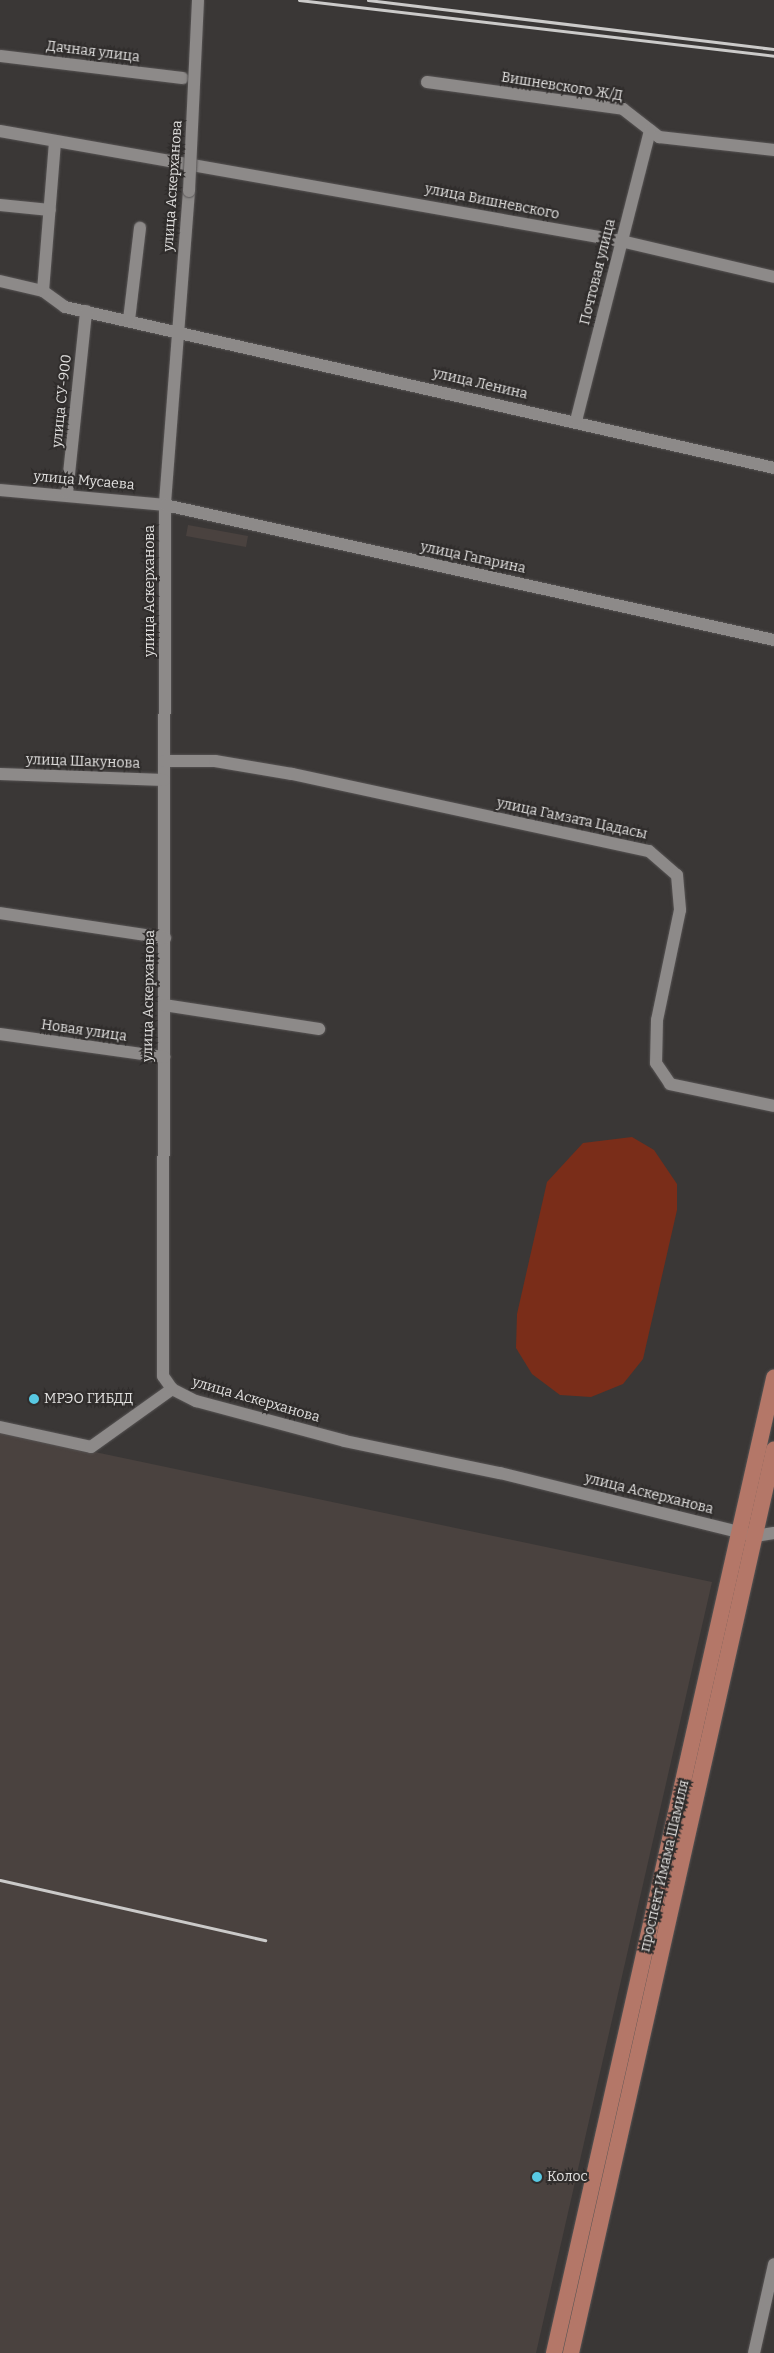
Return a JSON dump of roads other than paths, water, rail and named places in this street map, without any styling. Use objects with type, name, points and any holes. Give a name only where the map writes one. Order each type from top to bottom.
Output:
[{"type":"main road","name":"проспект Имама Шамиля","points":[[571,2353],[748,1535],[774,1378]]},
{"type":"main road","name":"проспект Имама Шамиля","points":[[554,2353],[748,1535],[774,1450]]},
{"type":"street","name":"улица Аскерханова","points":[[198,0],[189,191],[165,506],[165,938],[160,1360],[163,1376],[172,1389],[196,1401],[345,1441],[500,1472],[748,1535]]},
{"type":"street","name":"Дачная улица","points":[[0,56],[184,78]]},
{"type":"street","name":"Вишневского Ж/Д","points":[[427,82],[623,109],[659,137],[774,150]]},
{"type":"street","name":"Почтовая улица","points":[[576,421],[650,130]]},
{"type":"street","points":[[0,131],[55,141],[43,291],[0,281]]},
{"type":"street","name":"улица Вишневского","points":[[55,141],[203,164],[622,241],[774,277]]},
{"type":"street","points":[[0,205],[50,210]]},
{"type":"street","points":[[129,320],[140,228]]},
{"type":"street","name":"улица Ленина","points":[[43,291],[65,307],[178,330],[774,468]]},
{"type":"street","name":"улица СУ-900","points":[[67,493],[86,311]]},
{"type":"street","name":"улица Мусаева","points":[[0,490],[67,493],[165,506]]},
{"type":"street","name":"улица Гагарина","points":[[165,506],[774,640]]},
{"type":"street","name":"улица Гамзата Цадасы","points":[[164,761],[215,761],[292,774],[649,851],[677,875],[680,910],[657,1020],[656,1063],[670,1084],[774,1106]]},
{"type":"street","name":"улица Шакунова","points":[[0,774],[164,780]]},
{"type":"street","points":[[0,913],[165,938]]},
{"type":"street","points":[[164,1005],[319,1028]]},
{"type":"street","name":"Новая улица","points":[[0,1034],[164,1056]]},
{"type":"street","points":[[0,1427],[91,1447],[172,1389]]},
{"type":"street","points":[[748,1535],[774,1532]]},
{"type":"street","points":[[754,2353],[774,2264]]},
{"type":"railway","points":[[299,0],[774,56]]},
{"type":"railway","points":[[368,0],[774,49]]},
{"type":"railway","points":[[0,1880],[265,1940]]},
{"type":"place","name":"МРЭО ГИБДД","points":[[34,1399]]},
{"type":"place","name":"Колос","points":[[537,2177]]}]
